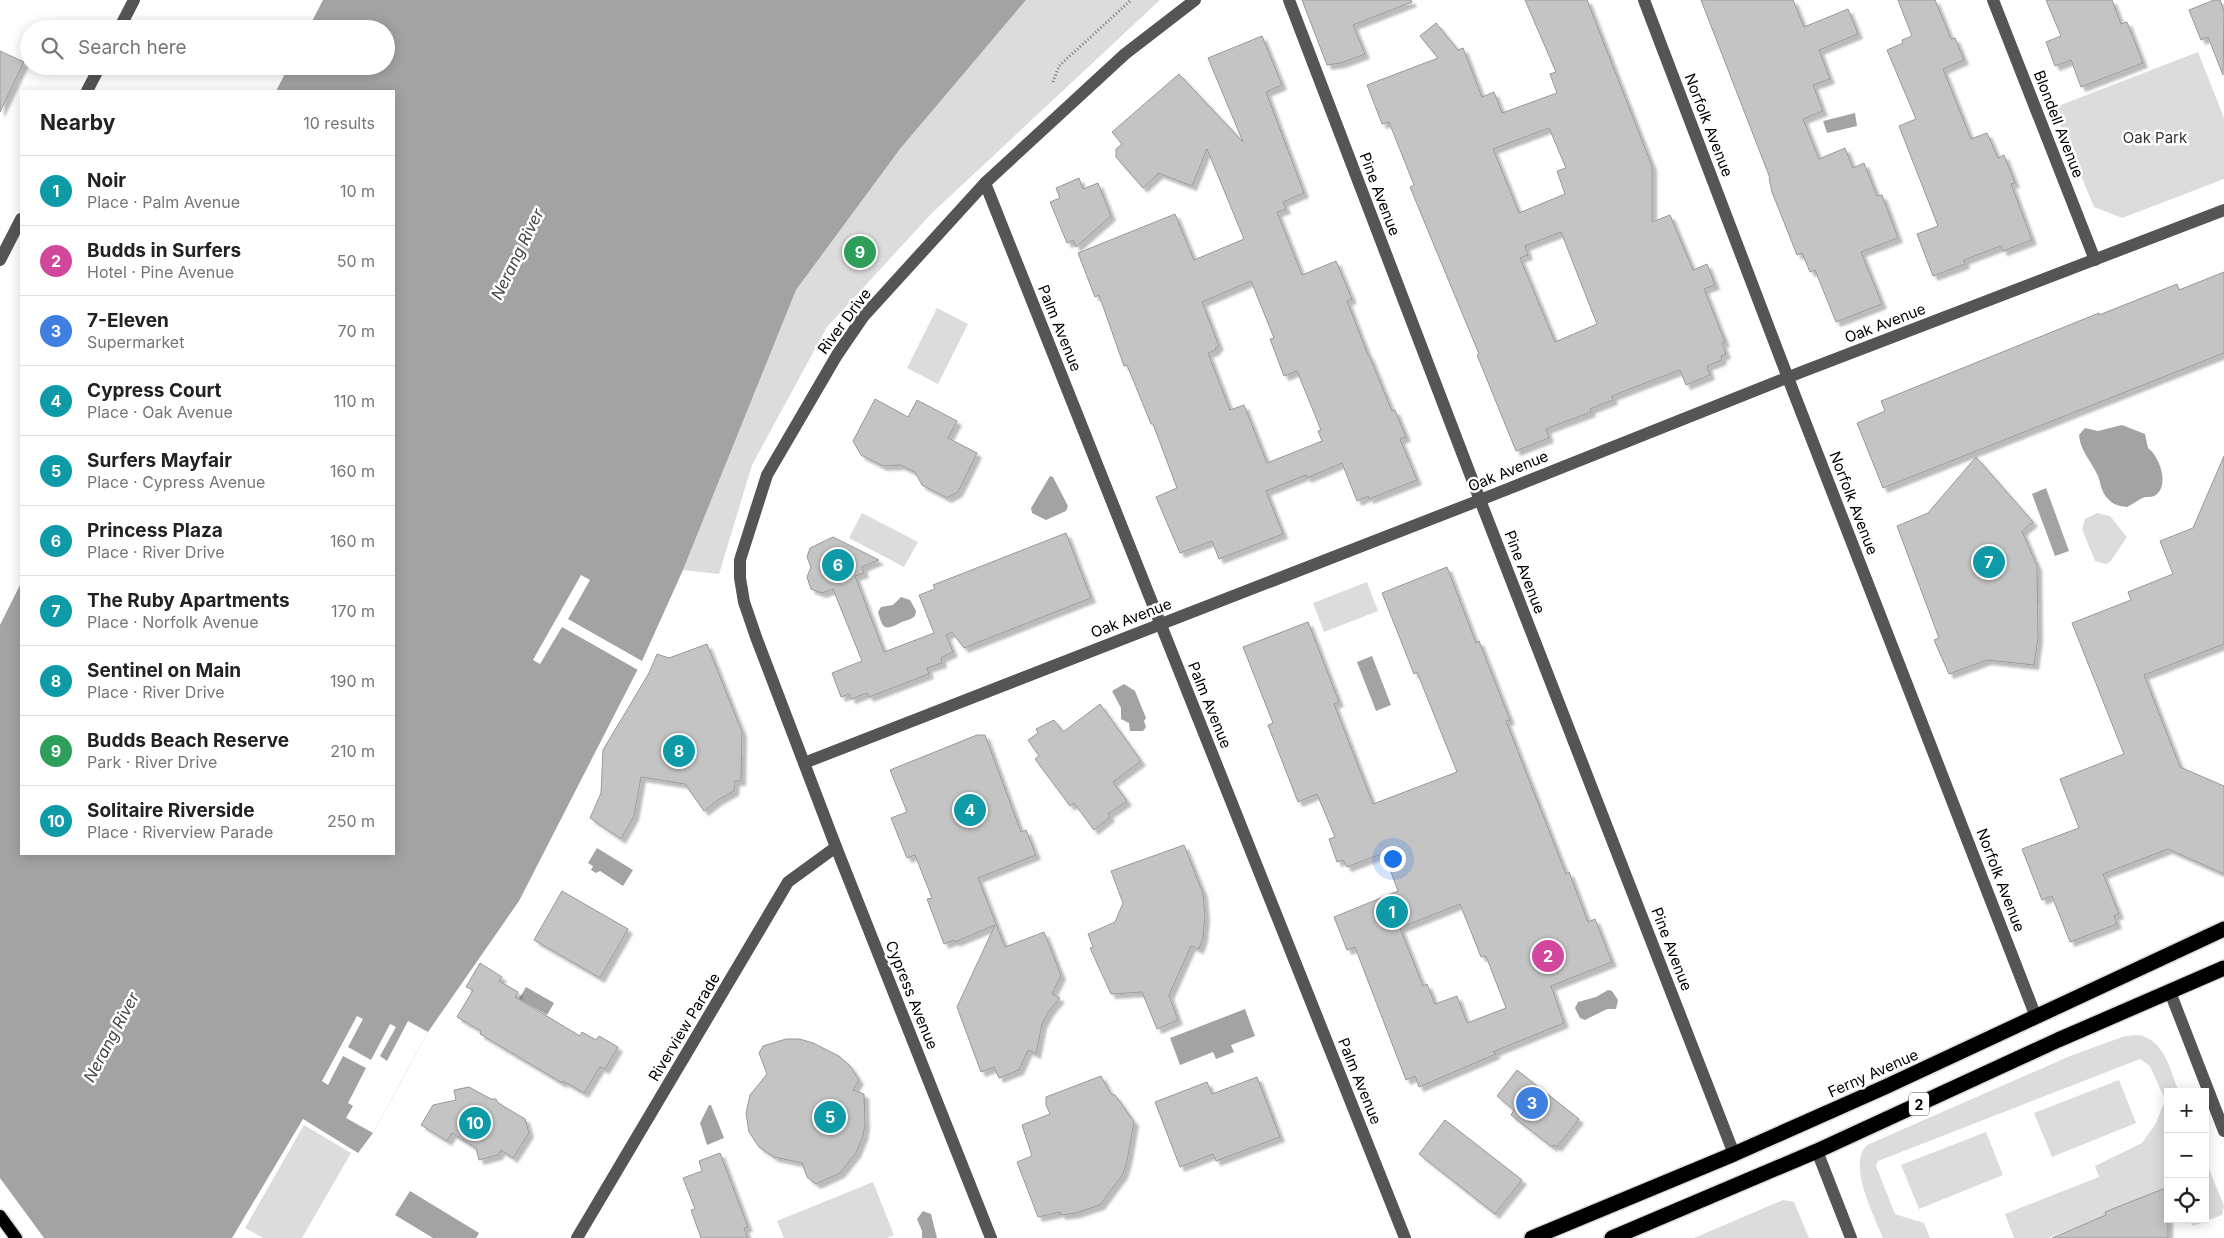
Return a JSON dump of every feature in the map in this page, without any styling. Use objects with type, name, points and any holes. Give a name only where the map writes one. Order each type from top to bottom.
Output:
[{"type":"highway","name":"Ferny Avenue","points":[[1532,1238],[1734,1154],[1885,1087],[2224,929]]},
{"type":"highway","name":"2","points":[[1612,1238],[1817,1151],[2058,1040],[2224,968]]},
{"type":"main road","points":[[0,1216],[16,1238]]},
{"type":"street","points":[[124,20],[134,0]]},
{"type":"street","name":"River Drive","points":[[804,763],[744,602],[740,578],[740,560],[767,475],[839,352],[864,317],[985,183],[1099,76],[1195,0]]},
{"type":"street","name":"Pine Avenue","points":[[1289,0],[1480,500],[1734,1154]]},
{"type":"street","name":"Norfolk Avenue","points":[[1644,0],[1788,378],[2036,1016]]},
{"type":"street","name":"Blondell Avenue","points":[[1993,0],[2096,260]]},
{"type":"street","points":[[88,90],[95,75]]},
{"type":"street","name":"Palm Avenue","points":[[985,183],[1405,1238]]},
{"type":"street","name":"Oak Avenue","points":[[804,763],[1788,378],[2224,210]]},
{"type":"street","points":[[0,260],[20,221]]},
{"type":"street","name":"Cypress Avenue","points":[[804,763],[991,1238]]},
{"type":"street","name":"Riverview Parade","points":[[578,1238],[788,882],[836,847]]},
{"type":"street","points":[[2170,992],[2224,1131]]},
{"type":"street","points":[[1817,1151],[1851,1238]]},
{"type":"path","points":[[1053,82],[1059,66],[1131,0]]},
{"type":"green space","points":[[1026,0],[1160,0],[932,213],[827,327],[752,465],[719,574],[683,570],[796,290],[900,149]]},
{"type":"green space","name":"Oak Park","points":[[2198,52],[2224,118],[2224,179],[2122,218],[2094,207],[2053,108]]},
{"type":"green space","points":[[937,308],[968,324],[938,384],[907,368]]},
{"type":"green space","points":[[862,513],[918,542],[904,567],[849,538]]},
{"type":"green space","points":[[2097,513],[2110,516],[2127,537],[2110,562],[2106,564],[2095,561],[2082,529],[2085,519]]},
{"type":"green space","points":[[1367,582],[1378,611],[1324,632],[1313,603]]},
{"type":"green space","points":[[2125,1036],[2143,1036],[2158,1046],[2163,1053],[2178,1088],[2164,1088],[2164,1098],[2150,1066],[2140,1059],[1878,1161],[1876,1166],[1895,1214],[1924,1223],[1930,1238],[1883,1238],[1869,1204],[1861,1177],[1860,1164],[1862,1154],[1867,1145],[2070,1056]]},
{"type":"green space","points":[[2119,1080],[2136,1123],[2052,1157],[2034,1113]]},
{"type":"green space","points":[[2164,1103],[2164,1193],[2158,1191],[2105,1212],[2115,1238],[2102,1217],[2048,1238],[2014,1238],[2005,1214],[2099,1177],[2095,1166],[2142,1143],[2156,1123]]},
{"type":"green space","points":[[304,1125],[351,1153],[302,1238],[263,1238],[245,1228]]},
{"type":"green space","points":[[1986,1132],[2003,1175],[1919,1209],[1901,1165]]},
{"type":"green space","points":[[2209,1169],[2224,1206],[2222,1215],[2209,1220]]},
{"type":"green space","points":[[873,1182],[894,1235],[887,1238],[784,1238],[777,1221]]},
{"type":"green space","points":[[1783,1200],[1794,1202],[1809,1238],[1694,1238]]},
{"type":"water","name":"Nerang River","points":[[323,0],[1026,0],[900,149],[796,290],[683,570],[642,661],[519,901],[428,1032],[373,1133],[358,1153],[303,1119],[232,1238],[0,1238],[0,625],[20,585],[20,855],[395,855],[395,90],[277,90],[284,75],[395,75],[395,20],[313,20]]},
{"type":"water","points":[[1855,113],[1857,126],[1827,133],[1823,121]]},
{"type":"water","points":[[2122,425],[2145,434],[2148,448],[2156,457],[2163,477],[2160,490],[2156,495],[2145,497],[2127,507],[2114,504],[2105,495],[2096,471],[2084,451],[2079,435],[2085,428],[2098,431]]},
{"type":"water","points":[[1050,476],[1053,477],[1068,506],[1066,511],[1046,520],[1032,513],[1031,508]]},
{"type":"water","points":[[2046,488],[2069,551],[2055,556],[2032,494]]},
{"type":"water","points":[[901,597],[910,600],[916,611],[915,616],[887,628],[881,622],[878,612],[881,607],[893,605]]},
{"type":"water","points":[[1372,656],[1391,705],[1376,711],[1357,662]]},
{"type":"water","points":[[1124,684],[1135,691],[1146,718],[1144,721],[1146,727],[1143,731],[1130,731],[1129,723],[1121,719],[1121,708],[1112,691]]},
{"type":"water","points":[[597,848],[633,870],[623,886],[600,871],[596,873],[591,870],[593,866],[588,863]]},
{"type":"water","points":[[526,987],[554,1003],[547,1015],[519,999]]},
{"type":"water","points":[[1608,990],[1612,991],[1618,1000],[1616,1009],[1607,1009],[1585,1020],[1580,1018],[1575,1008],[1578,1002],[1596,997]]},
{"type":"water","points":[[1245,1009],[1255,1036],[1231,1045],[1234,1052],[1216,1059],[1213,1052],[1180,1065],[1170,1038]]},
{"type":"water","points":[[709,1105],[711,1105],[724,1138],[707,1145],[700,1123]]},
{"type":"water","points":[[410,1191],[479,1233],[476,1238],[433,1238],[395,1215]]},
{"type":"water","points":[[923,1211],[931,1214],[937,1238],[922,1238],[922,1231],[917,1219]]},
{"type":"pier","points":[[581,575],[590,580],[568,619],[642,661],[638,670],[562,627],[540,664],[533,660]]},
{"type":"pier","points":[[357,1016],[363,1019],[348,1047],[371,1060],[390,1024],[396,1027],[380,1056],[387,1061],[408,1021],[428,1032],[373,1133],[346,1118],[353,1106],[348,1103],[366,1068],[343,1056],[328,1085],[322,1081]]},
{"type":"pier","points":[[0,1178],[44,1238],[0,1238]]},
{"type":"building","points":[[1302,0],[1411,0],[1412,2],[1353,25],[1365,54],[1341,63],[1327,65]]},
{"type":"building","points":[[1525,0],[1587,0],[1652,166],[1652,222],[1670,215],[1693,270],[1707,264],[1715,285],[1704,289],[1725,342],[1722,343],[1726,354],[1721,356],[1722,360],[1707,366],[1710,375],[1686,385],[1680,370],[1612,396],[1613,400],[1590,409],[1591,412],[1546,429],[1549,438],[1516,451],[1477,355],[1479,354],[1410,187],[1414,185],[1389,122],[1382,124],[1367,85],[1438,58],[1420,36],[1436,23],[1458,50],[1463,48],[1482,97],[1494,92],[1502,113],[1557,93],[1550,74],[1556,72]],"holes":[[[1549,128],[1566,168],[1557,171],[1565,194],[1519,213],[1493,149]],[[1561,232],[1597,324],[1555,342],[1520,258],[1528,255],[1525,246]]]},
{"type":"building","points":[[1701,0],[1793,0],[1804,27],[1848,9],[1858,34],[1819,50],[1830,79],[1813,85],[1823,111],[1803,119],[1819,159],[1845,148],[1853,168],[1864,163],[1877,196],[1882,195],[1898,238],[1861,252],[1882,304],[1836,322],[1815,270],[1810,272],[1802,253],[1797,255],[1772,192],[1770,178]]},
{"type":"building","points":[[1898,0],[1935,0],[1951,39],[1955,38],[1964,60],[1943,69],[1971,139],[1987,133],[1998,158],[2004,155],[2015,183],[2011,184],[2032,240],[2003,251],[2001,246],[1964,260],[1965,264],[1933,276],[1917,234],[1938,226],[1899,126],[1916,119],[1887,50],[1903,43],[1902,40],[1912,36]]},
{"type":"building","points":[[2046,0],[2112,0],[2121,24],[2127,22],[2143,63],[2081,87],[2071,60],[2055,66],[2046,42],[2061,36]]},
{"type":"building","points":[[2214,0],[2220,0],[2224,11],[2223,75],[2208,37],[2201,40],[2189,10]]},
{"type":"building","points":[[1262,36],[1282,85],[1266,92],[1304,193],[1283,202],[1286,209],[1277,212],[1302,275],[1336,261],[1352,299],[1347,301],[1368,355],[1392,411],[1395,410],[1406,437],[1400,439],[1417,480],[1369,499],[1368,496],[1357,501],[1342,463],[1307,478],[1306,475],[1266,491],[1283,534],[1219,559],[1212,541],[1180,553],[1156,497],[1177,488],[1153,424],[1151,424],[1127,365],[1124,366],[1099,295],[1095,297],[1078,253],[1175,214],[1194,260],[1244,239],[1207,149],[1192,186],[1158,173],[1143,188],[1116,157],[1116,149],[1122,144],[1112,132],[1179,74],[1243,142],[1208,58]],"holes":[[[1251,281],[1274,338],[1270,339],[1284,376],[1297,371],[1321,430],[1318,431],[1322,441],[1267,463],[1244,405],[1230,410],[1208,353],[1216,350],[1215,348],[1219,346],[1202,302]]]},
{"type":"building","points":[[0,51],[20,60],[20,70],[0,112]]},
{"type":"building","points":[[1079,178],[1083,189],[1098,183],[1111,216],[1076,247],[1073,240],[1067,243],[1050,202],[1060,198],[1056,188]]},
{"type":"building","points":[[2224,272],[2224,353],[1883,488],[1857,423],[1885,411],[1881,401],[2099,313],[2099,315],[2177,284],[2179,290]]},
{"type":"building","points":[[875,399],[908,417],[917,400],[957,421],[948,438],[977,453],[958,492],[947,498],[922,485],[915,472],[900,465],[883,466],[861,455],[853,441]]},
{"type":"building","points":[[2224,456],[2224,644],[2144,675],[2180,767],[2224,786],[2224,874],[2168,849],[2103,874],[2119,914],[2114,916],[2117,924],[2070,942],[2052,896],[2042,900],[2022,849],[2079,828],[2060,779],[2124,754],[2072,623],[2131,600],[2128,592],[2173,574],[2160,541],[2193,528]]},
{"type":"building","points":[[1976,457],[2033,522],[2022,531],[2037,566],[2038,638],[2034,665],[1987,660],[1949,674],[1934,640],[1939,638],[1897,526],[1928,513]]},
{"type":"building","points":[[1066,533],[1091,598],[964,648],[952,632],[946,635],[953,652],[941,658],[942,663],[927,668],[929,674],[869,697],[867,693],[851,699],[849,694],[841,697],[832,673],[862,661],[833,589],[822,593],[811,589],[807,577],[811,567],[807,557],[810,548],[833,537],[879,560],[862,567],[864,573],[855,576],[884,652],[934,633],[919,595],[935,589],[933,585]]},
{"type":"building","points":[[1447,567],[1476,643],[1479,641],[1510,720],[1506,721],[1566,874],[1569,872],[1588,922],[1595,919],[1612,962],[1551,986],[1564,1023],[1493,1052],[1496,1054],[1419,1087],[1415,1076],[1406,1080],[1355,947],[1347,950],[1334,917],[1398,891],[1384,853],[1347,867],[1343,860],[1337,862],[1329,839],[1335,837],[1317,794],[1298,802],[1268,725],[1273,723],[1243,647],[1308,622],[1339,702],[1334,704],[1373,804],[1457,772],[1417,672],[1414,674],[1382,593]],"holes":[[[1460,904],[1481,957],[1486,956],[1506,1008],[1467,1023],[1457,996],[1435,1004],[1427,984],[1423,986],[1400,928]]]},
{"type":"building","points":[[707,644],[742,732],[741,781],[735,781],[734,791],[704,811],[685,784],[641,777],[634,816],[621,839],[590,818],[601,793],[603,750],[649,673],[657,654],[669,658]]},
{"type":"building","points":[[1100,704],[1141,761],[1113,782],[1127,801],[1108,814],[1110,817],[1094,830],[1074,803],[1070,806],[1035,759],[1039,756],[1028,740],[1038,733],[1036,729],[1054,720],[1063,732]]},
{"type":"building","points":[[977,735],[985,735],[1021,832],[1026,830],[1036,855],[978,878],[1005,947],[1044,932],[1061,975],[1052,994],[1060,998],[1049,1011],[1042,1024],[1036,1054],[1028,1050],[1019,1070],[999,1078],[994,1067],[981,1072],[957,1007],[995,925],[955,942],[954,940],[944,944],[927,899],[932,898],[915,855],[907,858],[891,818],[907,812],[890,770]]},
{"type":"building","points":[[1184,845],[1203,893],[1205,917],[1203,937],[1199,949],[1191,946],[1169,995],[1178,1020],[1157,1029],[1142,992],[1111,994],[1090,948],[1093,947],[1088,934],[1115,922],[1123,903],[1111,871]]},
{"type":"building","points":[[562,891],[628,929],[600,978],[534,940]]},
{"type":"building","points":[[480,963],[502,977],[499,981],[518,992],[515,997],[580,1036],[582,1032],[596,1040],[599,1036],[618,1047],[605,1069],[600,1067],[584,1093],[563,1081],[562,1083],[480,1034],[481,1031],[457,1017],[473,990],[466,987]]},
{"type":"building","points":[[786,1039],[800,1039],[813,1043],[839,1056],[850,1066],[859,1080],[853,1090],[864,1094],[865,1125],[856,1153],[840,1173],[816,1184],[807,1177],[802,1163],[774,1157],[759,1147],[749,1132],[746,1113],[750,1095],[767,1074],[759,1053],[763,1046]]},
{"type":"building","points":[[1517,1070],[1579,1119],[1557,1147],[1554,1145],[1552,1147],[1511,1115],[1514,1110],[1497,1096]]},
{"type":"building","points":[[1101,1076],[1111,1094],[1115,1095],[1134,1122],[1123,1174],[1100,1205],[1076,1213],[1061,1215],[1060,1212],[1038,1217],[1017,1162],[1032,1156],[1022,1125],[1050,1114],[1046,1105],[1046,1097]]},
{"type":"building","points":[[1257,1077],[1280,1137],[1216,1161],[1213,1154],[1180,1167],[1155,1102],[1207,1082],[1212,1094]]},
{"type":"building","points":[[469,1087],[491,1099],[496,1099],[498,1103],[525,1119],[529,1133],[513,1158],[501,1150],[498,1155],[479,1160],[476,1148],[452,1133],[447,1141],[421,1125],[433,1105],[456,1100],[454,1090]]},
{"type":"building","points":[[1445,1120],[1522,1180],[1495,1214],[1419,1154]]},
{"type":"building","points":[[720,1153],[748,1227],[744,1228],[748,1238],[701,1238],[691,1210],[695,1209],[683,1178],[702,1171],[699,1161]]},
{"type":"building","points":[[2164,1189],[2164,1223],[2168,1223],[2168,1238],[2052,1238],[2106,1215],[2105,1212]]},
{"type":"place","name":"Budds Beach Reserve","points":[[860,252]]},
{"type":"place","name":"The Ruby Apartments","points":[[1989,562]]},
{"type":"place","name":"Princess Plaza","points":[[838,565]]},
{"type":"place","name":"Sentinel on Main","points":[[679,751]]},
{"type":"place","name":"Cypress Court","points":[[970,810]]},
{"type":"place","name":"Noir","points":[[1392,912]]},
{"type":"place","name":"Budds in Surfers","points":[[1548,956]]},
{"type":"place","name":"7-Eleven","points":[[1532,1103]]},
{"type":"place","name":"Surfers Mayfair","points":[[830,1117]]},
{"type":"place","name":"Solitaire Riverside","points":[[475,1123]]}]
